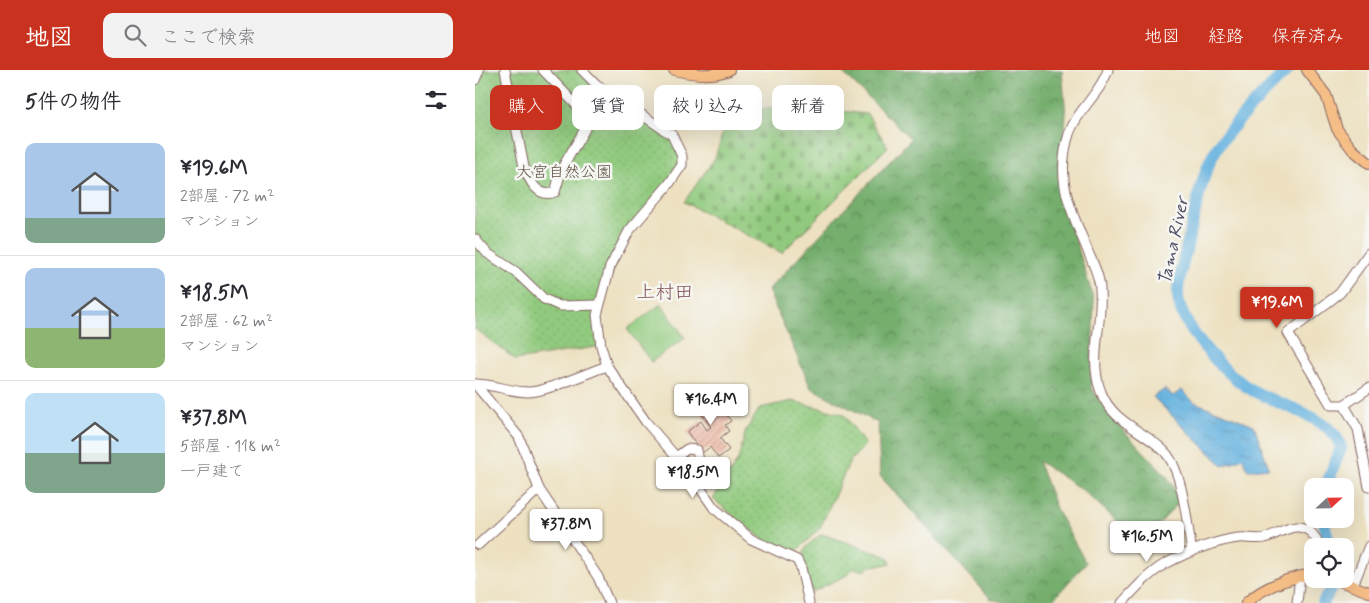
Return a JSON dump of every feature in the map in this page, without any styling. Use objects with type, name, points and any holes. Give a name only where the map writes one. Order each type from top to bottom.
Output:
[{"type":"main road","points":[[674,70],[705,75],[716,75],[729,70]]},
{"type":"main road","points":[[1307,70],[1326,95],[1337,129],[1352,149],[1369,164]]},
{"type":"main road","points":[[1246,603],[1258,593],[1274,585],[1304,575]]},
{"type":"main road","points":[[1354,586],[1369,592]]},
{"type":"street","points":[[475,80],[479,70]]},
{"type":"street","points":[[505,70],[524,166],[529,181],[543,193],[549,194],[555,192],[562,168],[585,129],[585,118],[579,108],[543,70]]},
{"type":"street","points":[[582,70],[596,84],[672,135],[682,156],[683,164],[669,184],[629,231],[610,267],[599,305],[598,333],[607,366],[646,422],[689,472],[714,508],[743,533],[766,547],[797,560],[801,568],[809,603]]},
{"type":"street","points":[[1109,70],[1078,115],[1069,133],[1063,159],[1063,178],[1067,199],[1095,268],[1101,290],[1095,360],[1096,375],[1101,393],[1116,416],[1164,451],[1171,461],[1178,481],[1192,552]]},
{"type":"street","points":[[475,239],[487,253],[516,272],[544,299],[560,306],[599,305]]},
{"type":"street","points":[[1369,253],[1340,293],[1288,333],[1331,405],[1344,404],[1369,388]]},
{"type":"street","points":[[475,384],[492,384],[512,392],[532,392],[607,366]]},
{"type":"street","points":[[475,384],[519,437],[539,489],[598,577],[609,603]]},
{"type":"street","points":[[1344,404],[1357,429],[1369,487]]},
{"type":"street","points":[[675,458],[687,449],[697,450],[699,462],[689,472]]},
{"type":"street","points":[[478,545],[539,489]]},
{"type":"street","points":[[1122,603],[1148,576],[1165,564],[1192,552],[1239,538],[1264,538],[1283,529],[1300,527],[1311,532],[1315,538]]},
{"type":"street","points":[[1354,576],[1369,546]]},
{"type":"street","points":[[1297,603],[1300,576]]},
{"type":"green space","name":"大宮自然公園","points":[[475,70],[582,70],[603,85],[572,85],[572,130],[644,130],[644,115],[654,122],[654,130],[665,130],[672,135],[682,165],[629,231],[599,305],[601,346],[516,360],[475,329]]},
{"type":"green space","points":[[840,70],[1062,70],[1066,116],[1059,184],[1094,301],[1091,388],[1124,431],[1166,475],[1181,500],[1152,532],[1128,531],[1084,491],[1038,461],[1057,511],[1086,563],[1050,603],[1006,603],[991,599],[880,476],[878,423],[811,388],[768,290],[911,139]]},
{"type":"green space","points":[[772,108],[772,130],[844,130],[844,111],[867,114],[888,147],[782,253],[684,202],[715,158],[724,130],[762,130],[762,109]]},
{"type":"green space","points":[[661,304],[685,338],[651,362],[627,329]]},
{"type":"green space","points":[[792,401],[844,414],[865,445],[850,461],[820,528],[795,553],[766,542],[713,499],[738,460],[746,430],[760,408]]},
{"type":"green space","points":[[822,534],[888,557],[891,564],[870,566],[864,571],[854,568],[847,575],[812,592],[804,566],[804,553],[807,547]]},
{"type":"water","points":[[1165,389],[1173,396],[1182,390],[1194,402],[1254,425],[1269,468],[1248,470],[1243,458],[1223,466],[1153,397]]},
{"type":"building","points":[[710,392],[731,421],[725,425],[729,431],[720,438],[729,450],[718,458],[710,447],[702,453],[687,432],[701,421],[707,430],[711,427],[694,403]]},
{"type":"waterway","name":"Tama River","points":[[1288,70],[1235,124],[1221,142],[1210,161],[1197,202],[1182,265],[1178,290],[1179,303],[1193,332],[1204,347],[1229,373],[1241,383],[1263,396],[1316,420],[1336,437],[1341,448],[1329,478]]},
{"type":"waterway","name":"Tama River","points":[[1325,528],[1328,538]]},
{"type":"waterway","name":"Tama River","points":[[1323,603],[1331,588]]},
{"type":"district","name":"上村田","points":[[665,291]]}]
